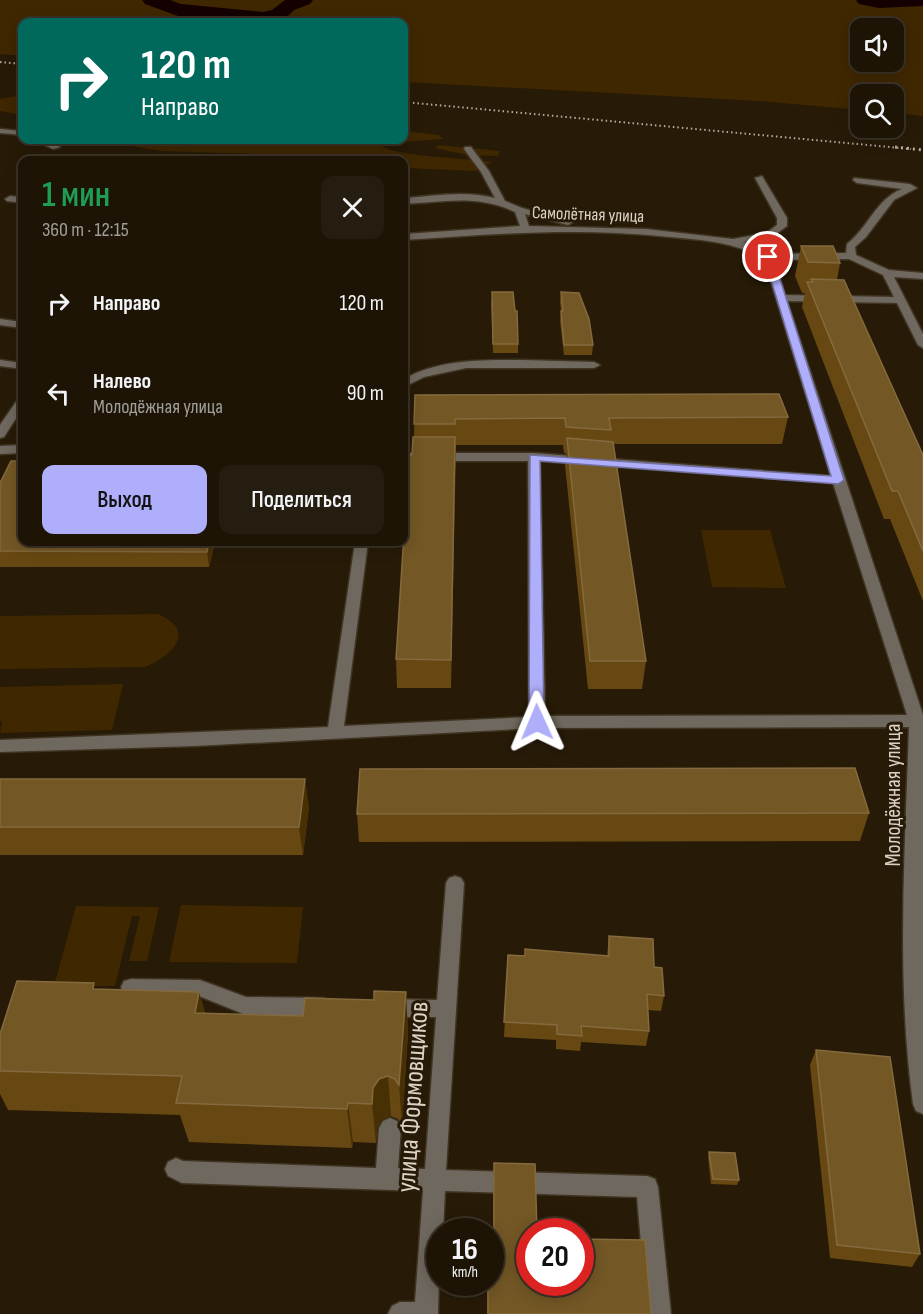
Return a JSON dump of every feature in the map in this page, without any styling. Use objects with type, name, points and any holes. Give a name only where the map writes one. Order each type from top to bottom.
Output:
[{"type":"street","points":[[0,131],[18,133]]},
{"type":"street","points":[[48,144],[56,147]]},
{"type":"street","points":[[468,149],[485,171],[501,200]]},
{"type":"street","points":[[734,242],[769,235],[782,226],[782,218],[759,178]]},
{"type":"street","points":[[857,180],[918,188]]},
{"type":"street","points":[[851,256],[850,246],[862,238],[892,196],[918,188]]},
{"type":"street","points":[[408,201],[473,196],[501,200],[519,210],[594,228]]},
{"type":"street","points":[[10,199],[18,200]]},
{"type":"street","points":[[519,210],[525,228]]},
{"type":"street","name":"Самолётная улица","points":[[408,237],[525,228],[594,228],[671,233],[734,242],[760,251],[768,257]]},
{"type":"street","points":[[768,257],[851,256],[887,273],[923,276]]},
{"type":"street","name":"Молодёжная улица","points":[[768,257],[917,721],[912,930],[915,1045],[922,1095]]},
{"type":"street","points":[[887,273],[922,340]]},
{"type":"street","points":[[781,298],[900,300]]},
{"type":"street","points":[[0,322],[18,324]]},
{"type":"street","points":[[0,363],[18,365]]},
{"type":"street","points":[[408,380],[413,375],[444,366],[594,365]]},
{"type":"street","points":[[4,429],[18,408]]},
{"type":"street","points":[[0,412],[15,413]]},
{"type":"street","points":[[0,450],[18,449]]},
{"type":"street","points":[[408,457],[534,457],[838,480]]},
{"type":"street","points":[[534,457],[537,722]]},
{"type":"street","points":[[335,731],[360,546]]},
{"type":"street","points":[[0,746],[195,740],[537,722],[917,721]]},
{"type":"street","name":"улица Формовщиков","points":[[426,1314],[455,883]]},
{"type":"street","points":[[131,987],[200,988],[246,1006],[337,1007]]},
{"type":"street","points":[[370,1007],[446,1009]]},
{"type":"street","points":[[386,1179],[390,1128]]},
{"type":"street","points":[[176,1169],[182,1172],[647,1187],[659,1314]]},
{"type":"street","points":[[400,1314],[426,1314]]},
{"type":"shaded area","points":[[0,0],[923,0],[923,116],[904,114],[904,84],[850,84],[850,109],[759,101],[408,82],[408,18],[18,18],[18,56],[0,54]]},
{"type":"shaded area","points":[[18,96],[18,114],[0,111],[0,99]]},
{"type":"shaded area","points":[[408,131],[439,135],[443,139],[408,142]]},
{"type":"shaded area","points":[[120,144],[379,144],[398,152],[492,162],[476,171],[408,168],[408,156],[287,156],[160,151]]},
{"type":"shaded area","points":[[439,145],[500,151],[498,156],[467,155],[435,148]]},
{"type":"shaded area","points":[[701,530],[770,530],[786,588],[712,587]]},
{"type":"shaded area","points":[[158,614],[170,621],[176,628],[177,643],[164,656],[145,667],[0,669],[0,616]]},
{"type":"shaded area","points":[[123,684],[112,730],[0,733],[2,722],[0,721],[0,687]]},
{"type":"shaded area","points":[[181,905],[303,907],[297,963],[169,962]]},
{"type":"shaded area","points":[[76,906],[159,907],[147,961],[129,961],[140,916],[132,916],[115,986],[54,986]]},
{"type":"building","points":[[801,246],[833,246],[840,263],[808,262]]},
{"type":"building","points":[[811,279],[844,280],[923,455],[923,551],[898,491],[892,491],[807,282],[813,282]]},
{"type":"building","points":[[492,292],[513,292],[515,311],[517,311],[518,344],[493,344]]},
{"type":"building","points":[[561,292],[579,293],[589,319],[593,345],[564,345]]},
{"type":"building","points":[[779,394],[788,417],[609,418],[611,430],[566,427],[565,418],[455,419],[455,424],[414,424],[415,395]]},
{"type":"building","points":[[413,437],[455,437],[451,660],[396,659],[403,546],[408,546],[408,471],[409,455],[412,455]]},
{"type":"building","points":[[567,438],[613,442],[646,661],[590,661]]},
{"type":"building","points":[[11,461],[18,461],[18,546],[208,546],[207,552],[0,551],[0,483]]},
{"type":"building","points":[[855,768],[869,813],[357,814],[360,769]]},
{"type":"building","points":[[0,779],[305,779],[299,827],[0,827]]},
{"type":"building","points":[[609,936],[653,939],[654,967],[662,968],[664,996],[647,994],[649,1031],[581,1026],[582,1036],[557,1034],[557,1025],[504,1022],[508,955],[525,956],[525,949],[609,956]]},
{"type":"building","points":[[17,981],[94,983],[93,989],[199,992],[195,1013],[303,1016],[305,998],[374,1000],[374,991],[406,992],[399,1085],[395,1079],[388,1076],[379,1079],[373,1088],[372,1104],[348,1103],[347,1109],[176,1103],[182,1076],[0,1071],[0,1034]]},
{"type":"building","points":[[816,1050],[890,1057],[920,1254],[837,1245]]},
{"type":"building","points":[[709,1152],[735,1153],[739,1180],[713,1179]]},
{"type":"building","points":[[494,1163],[535,1164],[537,1218],[516,1218],[516,1296],[594,1296],[594,1239],[645,1240],[651,1314],[488,1314],[488,1296],[504,1296],[504,1218],[494,1218]]},
{"type":"waterway","points":[[152,0],[178,10],[263,18],[279,14],[287,6],[303,0]]},
{"type":"waterway","points":[[866,0],[879,2],[923,0]]},
{"type":"railway","points":[[0,62],[18,64]]},
{"type":"railway","points":[[408,102],[911,149]]},
{"type":"railway","points":[[895,147],[923,150]]},
{"type":"route","points":[[537,722],[534,457],[838,480],[768,257]]}]
